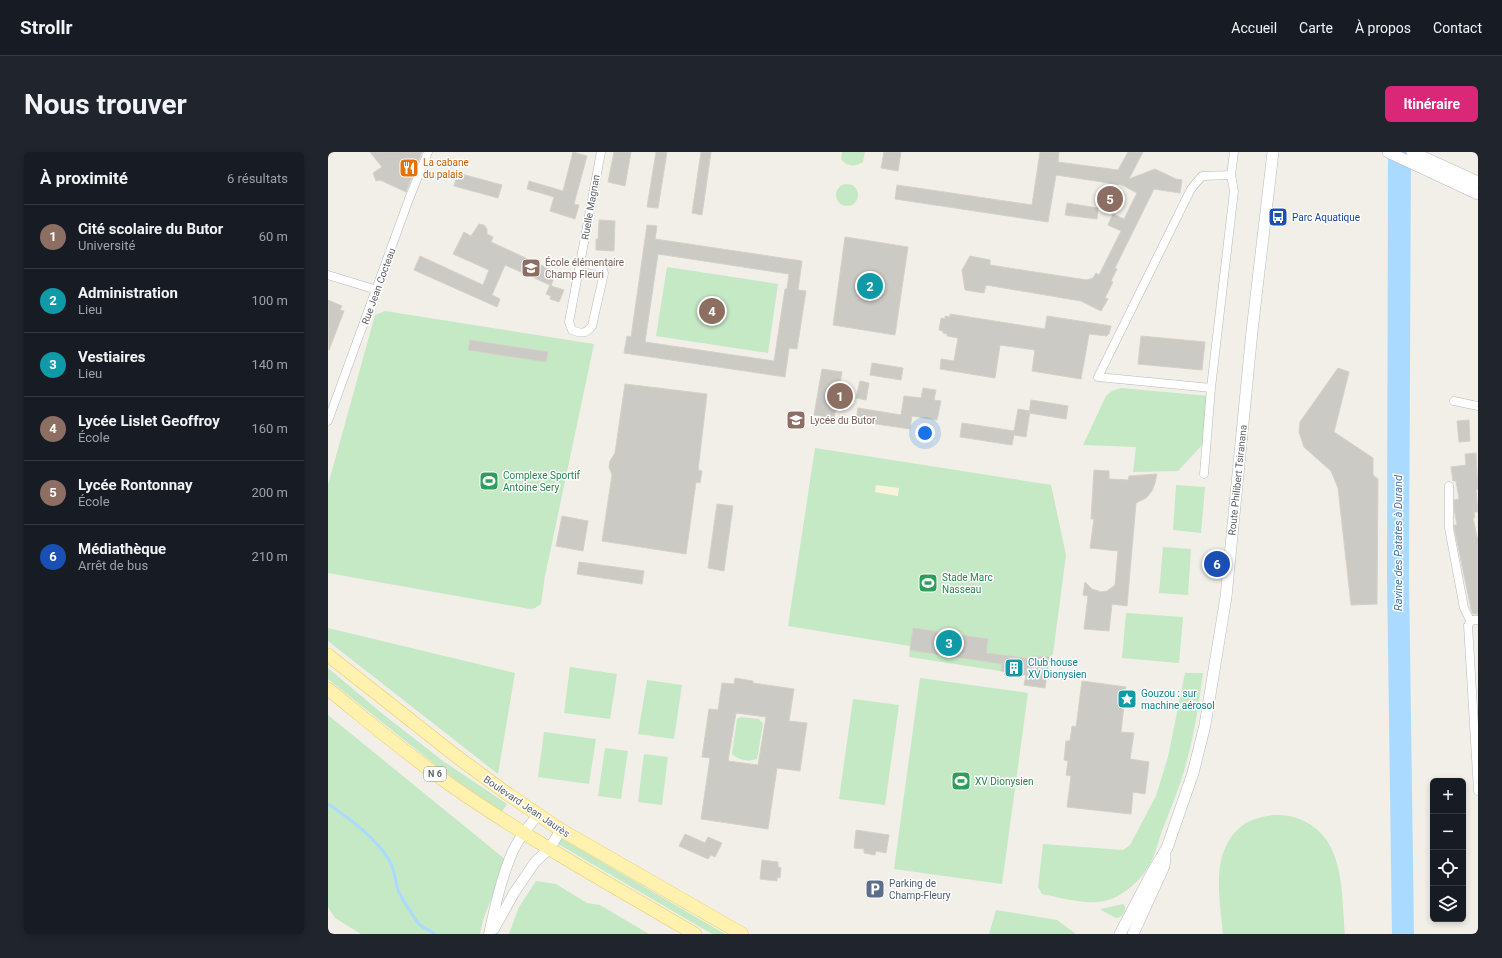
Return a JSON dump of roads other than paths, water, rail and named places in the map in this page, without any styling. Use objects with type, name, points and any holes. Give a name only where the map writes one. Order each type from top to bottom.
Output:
[{"type":"main road","name":"Route Philibert Tsiranana","points":[[1133,934],[1164,866],[1167,848],[1193,773],[1205,726],[1225,605],[1252,331],[1274,152]]},
{"type":"main road","points":[[1388,152],[1414,157],[1478,182]]},
{"type":"main road","points":[[1414,157],[1478,194]]},
{"type":"main road","name":"Boulevard Jean Jaurès","points":[[328,655],[509,796],[561,830],[742,934]]},
{"type":"main road","name":"N 6","points":[[328,689],[396,745],[452,786],[523,833],[695,934]]},
{"type":"main road","name":"Route Philibert Tsiranana","points":[[1120,934],[1153,871],[1167,848]]},
{"type":"street","name":"Rue Jean Cocteau","points":[[328,421],[409,199],[428,152]]},
{"type":"street","name":"Ruelle Magnan","points":[[580,263],[602,267],[604,273],[592,326],[584,333],[578,333],[572,330],[569,322],[580,263],[601,152]]},
{"type":"street","points":[[1204,474],[1211,388],[1234,191],[1231,175],[1234,152]]},
{"type":"street","points":[[1211,388],[1098,377],[1191,189],[1202,176],[1231,175]]},
{"type":"street","points":[[328,275],[377,290]]},
{"type":"street","points":[[1454,401],[1478,406]]},
{"type":"street","points":[[1449,486],[1449,528],[1464,608],[1474,621],[1468,624],[1478,791]]},
{"type":"street","points":[[490,934],[498,897],[512,853],[523,833],[538,815]]},
{"type":"street","points":[[490,934],[514,893],[535,862],[549,848],[561,830]]},
{"type":"water","name":"Ravine des Patates à Durand","points":[[1388,152],[1411,152],[1409,575],[1414,934],[1392,934],[1387,575]]},
{"type":"waterway","points":[[328,804],[362,829],[384,852],[394,871],[398,890],[408,907],[419,924],[435,934]]},
{"type":"place","name":"La cabane du palais","points":[[409,168]]},
{"type":"place","name":"Lycée Rontonnay","points":[[1110,199]]},
{"type":"place","name":"Parc Aquatique","points":[[1278,217]]},
{"type":"place","name":"École élémentaire Champ Fleuri","points":[[531,268]]},
{"type":"place","name":"Administration","points":[[870,286]]},
{"type":"place","name":"Lycée Lislet Geoffroy","points":[[712,311]]},
{"type":"place","name":"Cité scolaire du Butor","points":[[840,396]]},
{"type":"place","name":"Lycée du Butor","points":[[796,420]]},
{"type":"place","name":"Complexe Sportif Antoine Sery","points":[[489,481]]},
{"type":"place","name":"Médiathèque","points":[[1217,564]]},
{"type":"place","name":"Stade Marc Nasseau","points":[[928,583]]},
{"type":"place","name":"Vestiaires","points":[[949,643]]},
{"type":"place","name":"Club house XV Dionysien","points":[[1014,668]]},
{"type":"place","name":"Gouzou : sur machine aérosol","points":[[1127,699]]},
{"type":"place","name":"XV Dionysien","points":[[961,781]]},
{"type":"place","name":"Parking de Champ-Fleury","points":[[875,889]]}]
